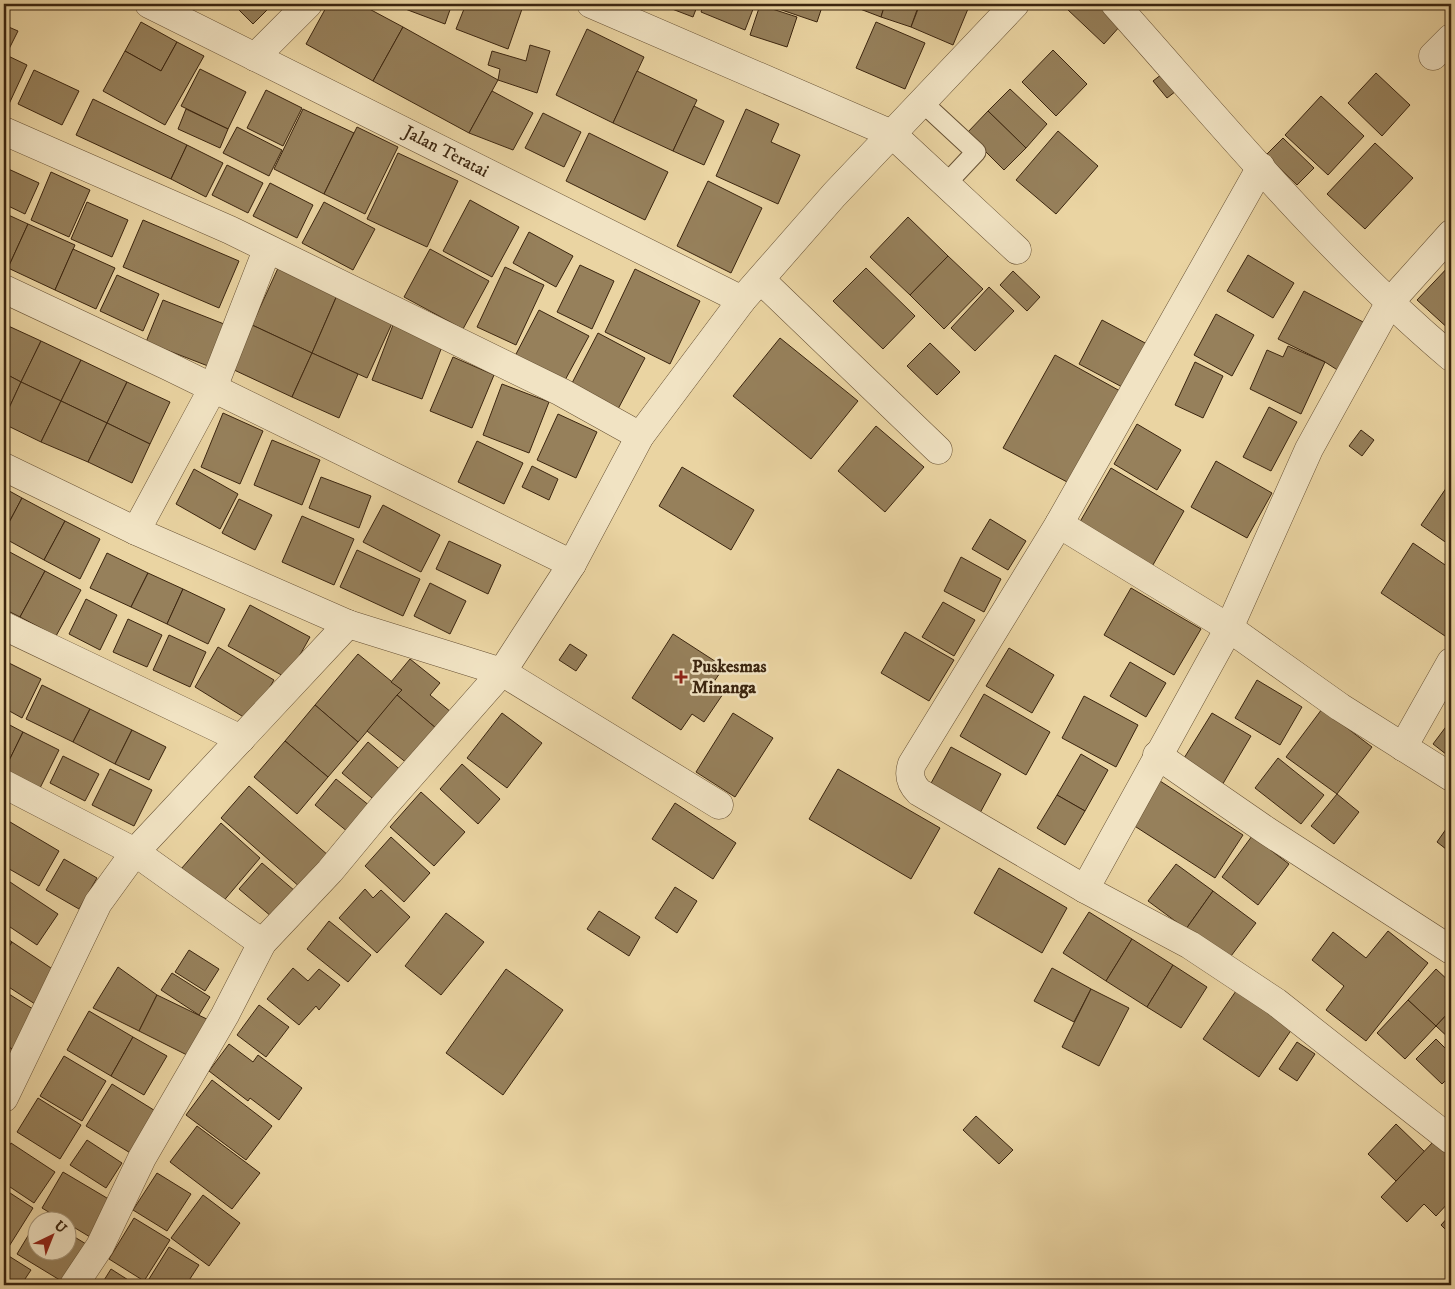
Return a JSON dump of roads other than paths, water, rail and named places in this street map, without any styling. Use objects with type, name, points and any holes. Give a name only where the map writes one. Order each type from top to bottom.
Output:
[{"type":"street","name":"Jalan Teratai","points":[[149,4],[742,300]]},
{"type":"street","points":[[255,57],[308,4]]},
{"type":"street","points":[[591,4],[892,134],[1017,250]]},
{"type":"street","points":[[74,1285],[100,1246],[142,1158],[225,1015],[262,943],[330,871],[383,807],[502,672],[572,564],[640,436],[742,300],[762,280],[834,195],[1015,4]]},
{"type":"street","points":[[1115,4],[1278,188],[1390,302],[1451,357]]},
{"type":"street","points":[[4,131],[230,230],[267,250],[561,392],[640,436]]},
{"type":"street","points":[[1261,167],[1059,524],[912,764],[910,770],[913,786],[919,792],[1085,889],[1190,945],[1276,1002],[1451,1140]]},
{"type":"street","points":[[1085,889],[1157,755],[1229,628],[1309,449],[1390,302],[1451,234]]},
{"type":"street","points":[[136,531],[213,388],[267,250]]},
{"type":"street","points":[[762,280],[938,450]]},
{"type":"street","points":[[4,290],[213,388],[572,564]]},
{"type":"street","points":[[4,467],[136,531],[348,624],[502,672],[719,805]]},
{"type":"street","points":[[1059,524],[1229,628],[1340,706],[1451,777]]},
{"type":"street","points":[[4,1098],[98,903],[134,852],[348,624]]},
{"type":"street","points":[[4,626],[242,739]]},
{"type":"street","points":[[1403,747],[1451,662]]},
{"type":"street","points":[[1157,755],[1267,830],[1451,950]]},
{"type":"street","points":[[4,784],[134,852],[262,943]]},
{"type":"lane","points":[[922,102],[976,152],[946,184]]},
{"type":"place","name":"Puskesmas Minanga","points":[[681,677]]}]
